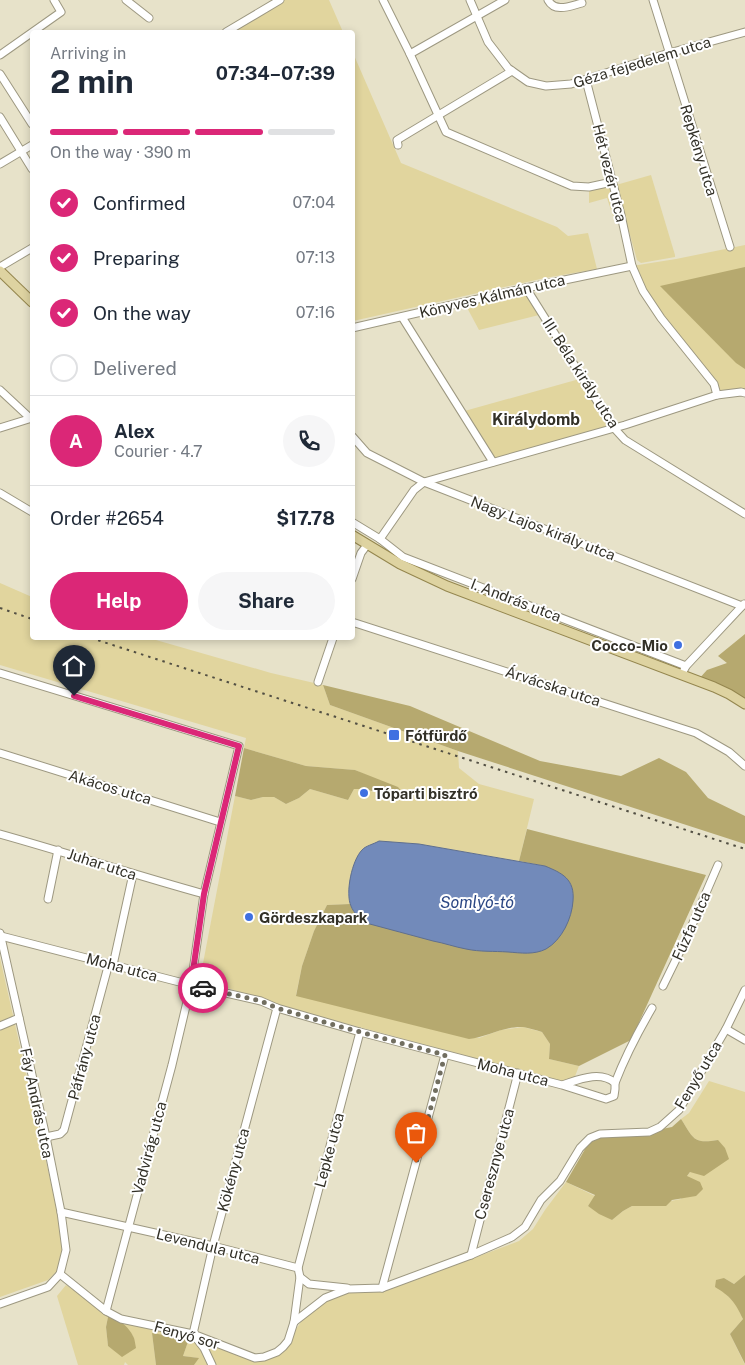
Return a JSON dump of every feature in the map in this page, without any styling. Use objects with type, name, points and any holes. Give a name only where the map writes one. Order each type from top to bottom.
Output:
[{"type":"main road","points":[[0,271],[30,300]]},
{"type":"main road","name":"I. András utca","points":[[355,537],[400,564],[447,586],[684,670]]},
{"type":"main road","points":[[684,670],[745,704]]},
{"type":"street","points":[[36,30],[62,12],[54,0]]},
{"type":"street","points":[[126,0],[149,18]]},
{"type":"street","points":[[229,30],[280,0]]},
{"type":"street","points":[[383,0],[446,132],[572,186],[589,187],[612,182]]},
{"type":"street","name":"Géza fejedelem utca","points":[[470,0],[488,42],[508,68],[528,82],[546,86],[571,84],[586,80],[669,52],[745,32]]},
{"type":"street","points":[[410,54],[505,0]]},
{"type":"street","points":[[548,0],[556,8],[564,8],[582,3]]},
{"type":"street","name":"Repkény utca","points":[[653,0],[730,247]]},
{"type":"street","points":[[0,55],[30,34]]},
{"type":"street","points":[[398,145],[397,140],[512,71]]},
{"type":"street","points":[[0,74],[30,121]]},
{"type":"street","name":"Hét vezér utca","points":[[586,80],[621,214],[632,266],[643,291],[679,342],[714,384],[717,395]]},
{"type":"street","points":[[0,117],[30,166]]},
{"type":"street","points":[[0,164],[30,146]]},
{"type":"street","points":[[0,267],[30,249]]},
{"type":"street","name":"Könyves Kálmán utca","points":[[355,327],[632,266]]},
{"type":"street","name":"III. Béla király utca","points":[[526,288],[614,428],[625,440],[745,514]]},
{"type":"street","points":[[402,317],[493,462]]},
{"type":"street","points":[[0,390],[30,417]]},
{"type":"street","points":[[380,539],[414,490],[424,482],[614,428],[717,395],[745,393]]},
{"type":"street","points":[[0,436],[2,428],[30,418]]},
{"type":"street","name":"Nagy Lajos király utca","points":[[355,439],[367,453],[424,482],[743,605]]},
{"type":"street","points":[[0,493],[30,511]]},
{"type":"street","name":"I. András utca","points":[[355,524],[380,539],[403,557],[684,670]]},
{"type":"street","points":[[355,570],[361,553],[367,544]]},
{"type":"street","points":[[684,670],[743,605]]},
{"type":"street","name":"Árvácska utca","points":[[355,623],[696,733],[729,752],[745,766]]},
{"type":"street","points":[[318,682],[332,640]]},
{"type":"street","name":"Vadvirág utca","points":[[0,673],[239,746],[204,894],[191,985],[172,1065],[106,1311]]},
{"type":"street","name":"Akácos utca","points":[[0,753],[220,822]]},
{"type":"street","name":"Juhar utca","points":[[0,834],[204,894]]},
{"type":"street","points":[[48,899],[58,850]]},
{"type":"street","name":"Fűzfa utca","points":[[663,986],[718,865]]},
{"type":"street","points":[[111,964],[133,874]]},
{"type":"street","name":"Moha utca","points":[[0,934],[191,985],[261,1001],[277,1008],[360,1032],[518,1073],[606,1099],[614,1096],[616,1089],[615,1083],[609,1078],[597,1077],[585,1078],[562,1085]]},
{"type":"street","name":"Fáy András utca","points":[[0,934],[46,1137],[60,1212],[66,1250],[60,1274]]},
{"type":"street","name":"Páfrány utca","points":[[46,1137],[60,1134],[64,1130],[111,964]]},
{"type":"street","name":"Fenyő utca","points":[[471,1256],[512,1237],[525,1227],[541,1200],[560,1180],[580,1148],[590,1138],[600,1134],[649,1132],[660,1128],[679,1110],[726,1029],[745,990]]},
{"type":"street","name":"Kökény utca","points":[[194,1334],[213,1246],[277,1008]]},
{"type":"street","points":[[615,1083],[637,1034],[652,1008]]},
{"type":"street","points":[[0,1026],[19,1018]]},
{"type":"street","points":[[726,1029],[745,1040]]},
{"type":"street","name":"Lepke utca","points":[[298,1268],[360,1032]]},
{"type":"street","points":[[382,1288],[445,1055]]},
{"type":"street","name":"Cseresznye utca","points":[[471,1256],[518,1073]]},
{"type":"street","name":"Levendula utca","points":[[60,1212],[128,1226],[298,1268]]},
{"type":"street","points":[[298,1268],[300,1277],[310,1284],[348,1289],[382,1288],[471,1256]]},
{"type":"street","points":[[0,1304],[48,1287],[60,1274]]},
{"type":"street","name":"Fenyő sor","points":[[60,1274],[106,1311],[121,1319],[194,1334],[255,1358],[277,1352],[288,1341],[294,1322],[300,1277]]},
{"type":"street","points":[[294,1322],[325,1298],[348,1289]]},
{"type":"street","points":[[194,1334],[204,1348],[212,1365]]},
{"type":"shaded area","points":[[281,0],[329,0],[342,30],[232,30]]},
{"type":"shaded area","points":[[355,58],[401,163],[557,227],[568,236],[588,233],[597,269],[545,278],[355,321]]},
{"type":"shaded area","points":[[651,175],[675,257],[641,263],[637,260],[616,185]]},
{"type":"shaded area","points":[[612,182],[621,215],[613,216],[607,198],[589,203],[589,187]]},
{"type":"shaded area","points":[[745,245],[745,393],[717,395],[714,384],[661,318],[632,266]]},
{"type":"shaded area","points":[[745,267],[745,369],[736,363],[660,286]]},
{"type":"shaded area","points":[[526,288],[543,314],[479,330],[464,302]]},
{"type":"shaded area","points":[[583,378],[614,428],[493,462],[461,412]]},
{"type":"shaded area","points":[[0,583],[30,596],[30,640],[156,640],[271,673],[323,685],[330,705],[458,751],[459,768],[479,784],[534,799],[519,861],[419,844],[348,892],[350,904],[327,905],[314,931],[302,966],[296,995],[479,1038],[501,1030],[523,1027],[542,1032],[550,1044],[549,1059],[579,1066],[572,1084],[292,1009],[200,979],[235,796],[251,800],[274,797],[286,804],[299,798],[310,789],[348,800],[354,789],[384,794],[402,791],[355,770],[306,766],[244,748],[246,738],[0,665]]},
{"type":"shaded area","points":[[745,634],[745,702],[698,680],[707,670],[727,663],[718,656]]},
{"type":"shaded area","points":[[323,685],[410,706],[540,761],[621,776],[659,758],[686,772],[708,798],[745,816],[745,844],[458,751],[330,705]]},
{"type":"shaded area","points":[[244,748],[306,766],[355,770],[398,787],[402,792],[393,795],[354,789],[348,800],[310,789],[299,798],[286,804],[274,797],[251,800],[235,796]]},
{"type":"shaded area","points":[[527,829],[706,875],[631,1040],[579,1066],[549,1059],[550,1044],[542,1032],[530,1028],[509,1028],[469,1039],[296,996],[302,966],[314,931],[327,905],[350,904],[355,914],[545,866],[519,861]]},
{"type":"shaded area","points":[[0,958],[56,1205],[63,1248],[57,1271],[48,1280],[0,1297]]},
{"type":"shaded area","points":[[709,1081],[745,1092],[745,1276],[734,1284],[724,1278],[726,1294],[736,1304],[743,1319],[730,1334],[745,1365],[194,1365],[198,1358],[183,1356],[189,1339],[152,1333],[156,1365],[128,1365],[125,1362],[124,1365],[78,1365],[57,1296],[66,1285],[114,1317],[108,1317],[106,1327],[108,1346],[116,1351],[133,1336],[121,1322],[148,1329],[205,1338],[255,1356],[275,1353],[288,1341],[307,1313],[323,1303],[346,1293],[381,1292],[391,1289],[519,1241],[533,1229],[566,1182],[595,1196],[588,1206],[612,1220],[632,1206],[644,1206],[681,1199],[687,1176],[718,1140],[704,1141],[695,1138],[681,1119],[689,1113]]},
{"type":"shaded area","points":[[681,1119],[695,1138],[704,1141],[718,1140],[725,1148],[729,1159],[704,1176],[690,1172],[687,1176],[700,1182],[703,1189],[696,1196],[672,1200],[666,1206],[632,1206],[612,1220],[588,1206],[595,1195],[566,1182],[595,1132],[652,1131],[672,1127]]},
{"type":"shaded area","points":[[745,1275],[745,1364],[730,1334],[743,1319],[732,1300],[715,1287],[716,1280],[724,1278],[734,1284]]},
{"type":"shaded area","points":[[108,1317],[122,1323],[129,1329],[134,1339],[136,1348],[122,1357],[108,1346],[106,1327]]},
{"type":"shaded area","points":[[152,1333],[189,1339],[183,1356],[199,1358],[194,1365],[156,1365]]},
{"type":"water","name":"Somlyó-tó","points":[[379,841],[419,844],[545,866],[562,874],[570,882],[573,893],[571,914],[565,928],[552,945],[541,951],[527,953],[466,949],[366,923],[355,914],[351,906],[349,900],[350,877],[355,861],[362,850]]},
{"type":"railway","points":[[0,608],[30,618]]},
{"type":"railway","points":[[97,640],[745,849]]},
{"type":"way so far","points":[[203,988],[261,1001],[277,1008],[327,1023],[445,1055],[416,1163]]},
{"type":"place","name":"Cocco-Mio","points":[[678,645]]},
{"type":"place","name":"Fótfürdő","points":[[394,735]]},
{"type":"place","name":"Tóparti bisztró","points":[[364,793]]},
{"type":"place","name":"Gördeszkapark","points":[[249,917]]},
{"type":"district","name":"Királydomb","points":[[536,419]]},
{"type":"route","points":[[74,696],[239,746],[204,894],[191,985],[203,988]]}]
